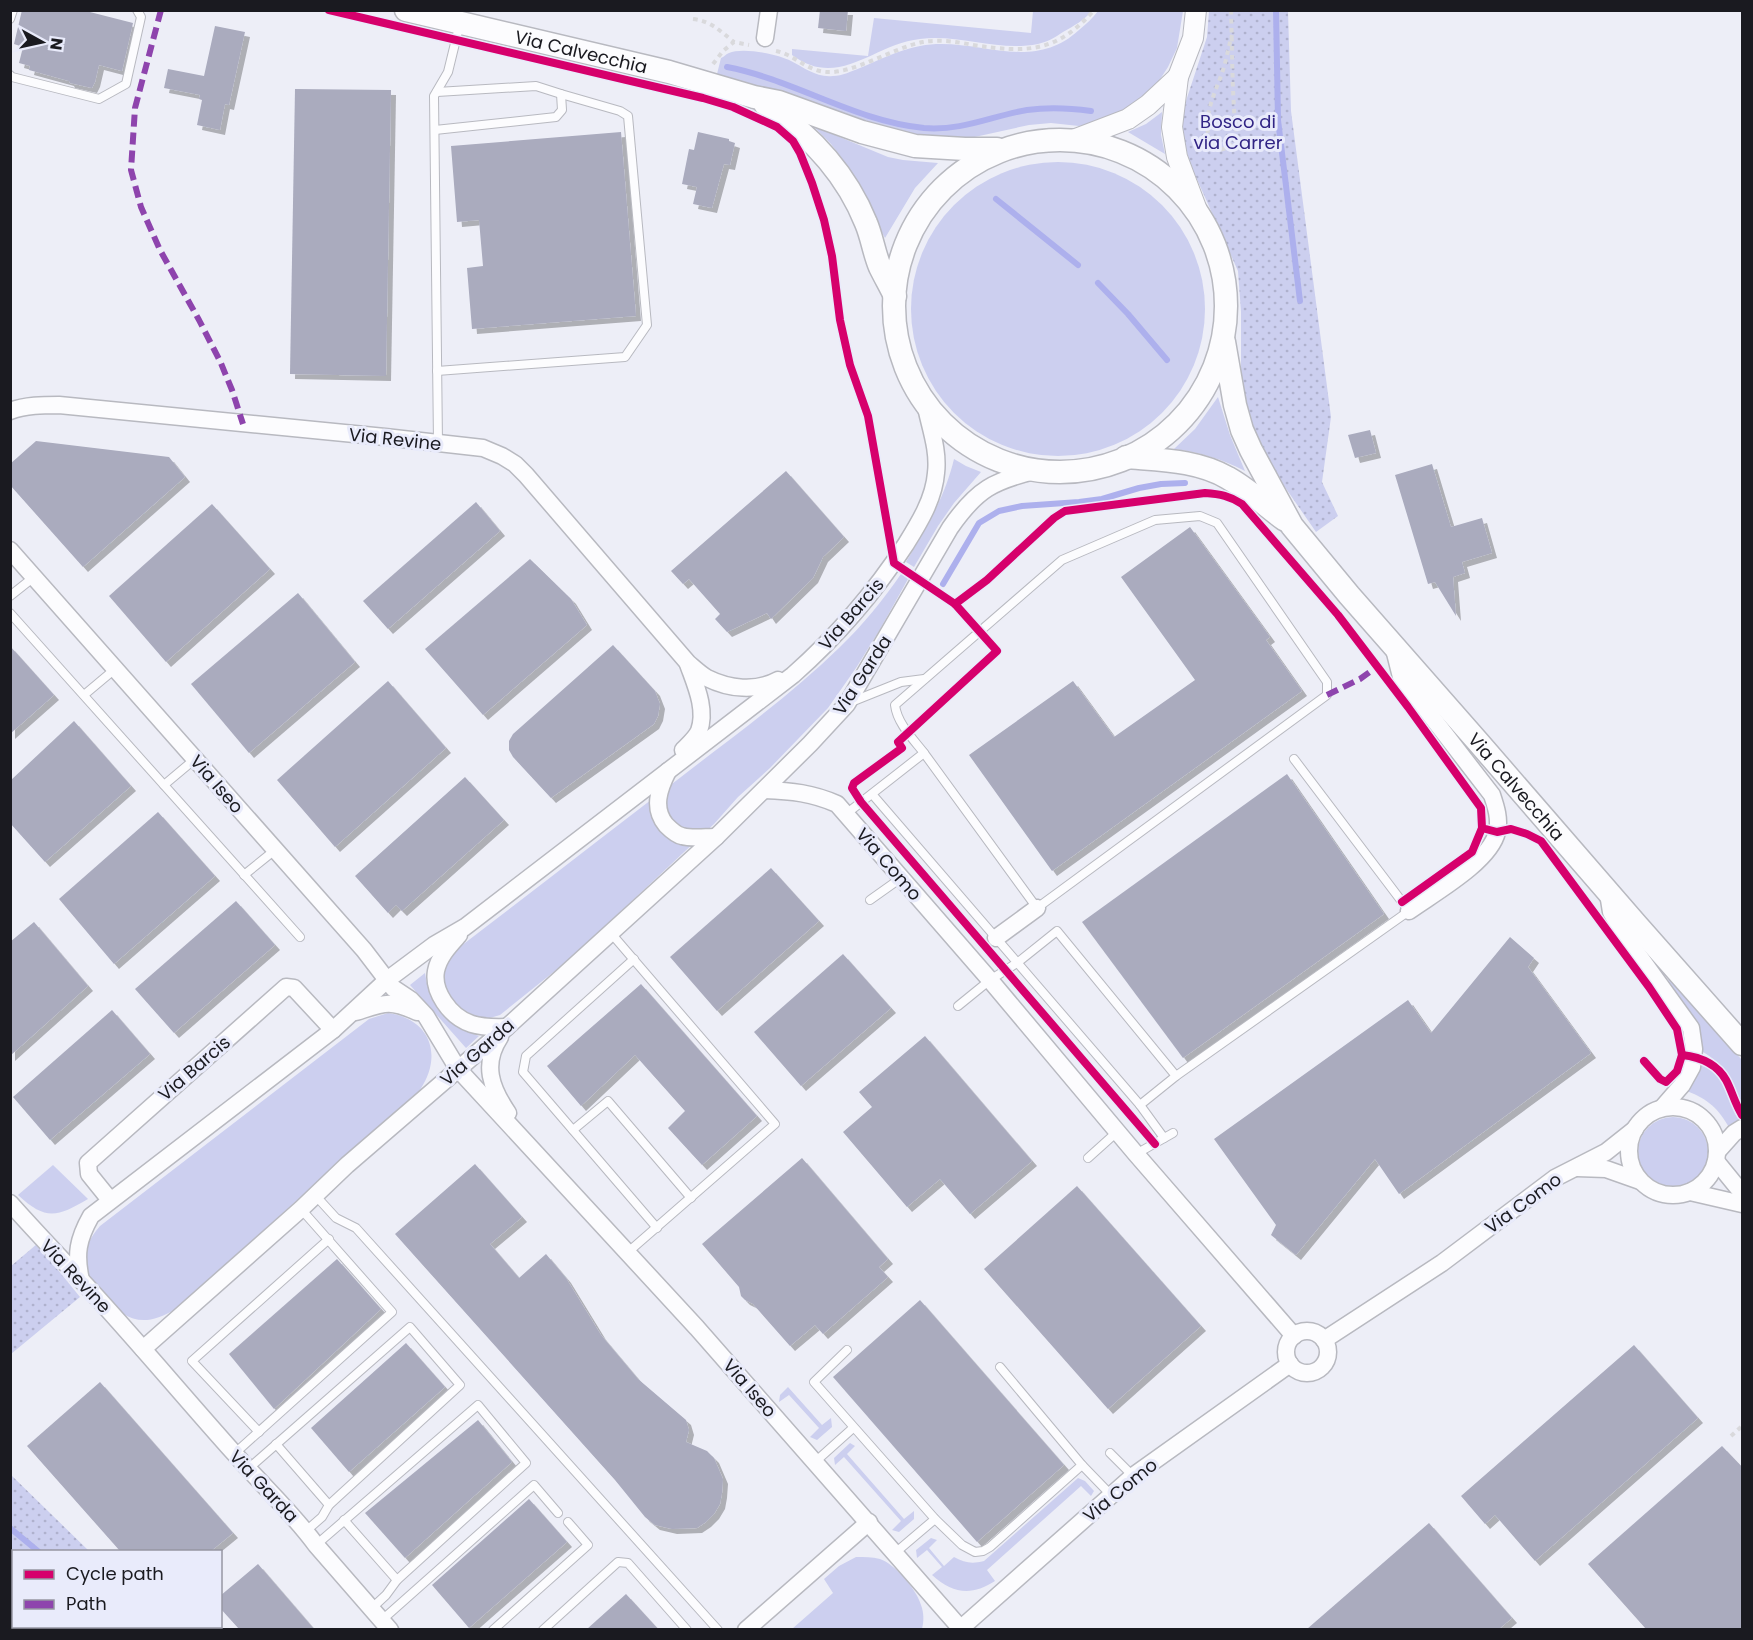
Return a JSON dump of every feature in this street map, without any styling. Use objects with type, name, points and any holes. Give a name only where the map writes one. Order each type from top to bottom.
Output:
[{"type":"main road","name":"Via Calvecchia","points":[[406,10],[707,82],[754,97],[779,102],[862,132],[915,146],[1005,149]]},
{"type":"main road","name":"Via Calvecchia","points":[[754,97],[798,128],[843,180],[866,223],[880,266],[895,296]]},
{"type":"main road","points":[[1073,140],[1109,147],[1142,162],[1171,183],[1198,213],[1214,245],[1221,269],[1225,304],[1223,335],[1211,373],[1202,392],[1165,434],[1145,448],[1107,465],[1081,470],[1038,470],[1008,463],[975,448],[945,425],[925,402],[911,377],[903,356],[896,329],[895,296],[906,246],[928,206],[945,187],[964,171],[1005,149],[1038,141],[1073,140]]},
{"type":"main road","name":"Via Calvecchia","points":[[1223,335],[1235,405],[1242,430],[1292,526],[1349,595],[1743,1044]]},
{"type":"main road","name":"Via Calvecchia","points":[[1126,458],[1198,466],[1227,477],[1292,526]]},
{"type":"street","points":[[763,45],[769,10]]},
{"type":"street","points":[[1196,10],[1193,38],[1178,77],[1172,127],[1177,157],[1198,213]]},
{"type":"street","points":[[1073,140],[1128,119],[1148,105],[1178,77]]},
{"type":"street","name":"Via Barcis","points":[[81,1280],[77,1263],[78,1249],[83,1231],[91,1216],[333,1030],[387,980],[434,945],[465,927],[793,675],[837,633],[880,581],[916,527],[929,501],[938,461],[925,402]]},
{"type":"street","name":"Via Revine","points":[[10,411],[35,405],[59,405],[483,448],[515,464],[538,487],[688,663],[705,677],[736,687],[755,687],[772,683],[814,656]]},
{"type":"street","name":"Via Garda","points":[[381,1619],[316,1545],[306,1530],[234,1454],[143,1349],[301,1209],[347,1165],[507,1027],[716,837],[764,790],[848,704],[950,528],[965,507],[981,492],[999,482],[1038,470]]},
{"type":"street","name":"Via Iseo","points":[[10,550],[364,950],[393,988],[411,1000],[429,1021],[458,1070],[697,1328],[961,1629]]},
{"type":"street","points":[[1393,645],[1401,677],[1492,795],[1497,812],[1497,832],[1483,858],[1409,911]]},
{"type":"street","name":"Via Revine","points":[[670,769],[676,758],[699,731],[701,711],[699,694],[688,663]]},
{"type":"street","name":"Via Barcis","points":[[670,769],[662,783],[656,805],[661,820],[670,830],[682,837],[716,837]]},
{"type":"street","name":"Via Como","points":[[764,790],[795,791],[819,796],[842,809],[1294,1336]]},
{"type":"street","name":"Via Como","points":[[1324,1340],[1442,1263],[1555,1178],[1606,1152],[1635,1129],[1646,1116],[1662,1108],[1682,1085],[1692,1067],[1694,1049],[1691,1028],[1624,934],[1611,912],[1608,892]]},
{"type":"street","points":[[996,938],[1037,908]]},
{"type":"street","name":"Via Barcis","points":[[465,927],[442,956],[436,970],[436,984],[441,996],[457,1018],[489,1028],[507,1027]]},
{"type":"street","name":"Via Barcis","points":[[110,1200],[89,1174],[88,1162],[286,987],[294,988],[333,1030]]},
{"type":"street","points":[[350,1014],[389,1002],[403,1005],[429,1021],[439,1043],[442,1058],[432,1093]]},
{"type":"street","name":"Via Iseo","points":[[507,1027],[490,1058],[491,1079],[500,1100],[534,1151]]},
{"type":"street","points":[[1662,1108],[1680,1107],[1702,1117],[1716,1139],[1717,1157],[1743,1193]]},
{"type":"street","points":[[1690,1192],[1707,1180],[1717,1157],[1734,1133],[1743,1128]]},
{"type":"street","points":[[1635,1129],[1629,1147],[1629,1159],[1640,1181]]},
{"type":"street","name":"Via Como","points":[[1573,1168],[1606,1169],[1640,1181],[1660,1194],[1678,1196],[1690,1192],[1743,1204]]},
{"type":"street","name":"Via Revine","points":[[10,1203],[143,1349]]},
{"type":"street","points":[[1304,1331],[1311,1331],[1324,1340],[1328,1348],[1328,1357],[1320,1369],[1305,1373],[1290,1364],[1287,1347],[1294,1336],[1304,1331]]},
{"type":"street","name":"Via Como","points":[[961,1629],[1133,1476],[1290,1364]]},
{"type":"street","points":[[746,1629],[869,1522]]},
{"type":"lane","points":[[10,19],[13,10]]},
{"type":"lane","points":[[10,75],[99,99],[126,84],[141,17],[137,10]]},
{"type":"lane","points":[[438,443],[434,96],[448,72],[460,22]]},
{"type":"lane","points":[[437,92],[536,86],[620,111],[628,116],[647,325],[625,357],[437,371]]},
{"type":"lane","points":[[435,130],[556,117],[562,110],[561,94]]},
{"type":"lane","points":[[1200,516],[1217,523],[1327,682],[1327,695],[1037,908],[896,713],[895,705],[925,679],[1062,560],[1155,520],[1200,516]]},
{"type":"lane","points":[[10,596],[34,577]]},
{"type":"lane","points":[[10,613],[300,937]]},
{"type":"lane","points":[[84,695],[115,669]]},
{"type":"lane","points":[[848,704],[901,682],[925,679]]},
{"type":"lane","points":[[842,809],[872,794],[924,753]]},
{"type":"lane","points":[[164,785],[195,759]]},
{"type":"lane","points":[[1140,1105],[1176,1076],[1409,911],[1294,759]]},
{"type":"lane","points":[[872,794],[1140,1105],[1164,1138]]},
{"type":"lane","points":[[244,875],[275,850]]},
{"type":"lane","points":[[870,900],[901,878]]},
{"type":"lane","points":[[958,1006],[1057,931],[1176,1076]]},
{"type":"lane","points":[[610,932],[775,1124],[627,1253]]},
{"type":"lane","points":[[634,959],[526,1056],[523,1072],[657,1228]]},
{"type":"lane","points":[[573,1130],[608,1101],[691,1198]]},
{"type":"lane","points":[[1088,1158],[1118,1131]]},
{"type":"lane","points":[[1136,1154],[1173,1133]]},
{"type":"lane","points":[[315,1195],[336,1218],[356,1228],[718,1629]]},
{"type":"lane","points":[[234,1454],[392,1312],[330,1239],[301,1209]]},
{"type":"lane","points":[[259,1432],[192,1361],[330,1239]]},
{"type":"lane","points":[[248,1469],[410,1327],[460,1385],[329,1505],[322,1517],[306,1530]]},
{"type":"lane","points":[[848,1350],[814,1382],[935,1519],[962,1545],[975,1552],[983,1551],[1082,1465]]},
{"type":"lane","points":[[1000,1367],[1111,1496]]},
{"type":"lane","points":[[316,1545],[478,1405],[526,1463],[397,1580],[386,1595],[381,1619]]},
{"type":"lane","points":[[815,1462],[853,1428]]},
{"type":"lane","points":[[276,1444],[329,1505]]},
{"type":"lane","points":[[1110,1453],[1133,1476]]},
{"type":"lane","points":[[381,1619],[534,1485],[558,1513]]},
{"type":"lane","points":[[895,1553],[935,1519]]},
{"type":"lane","points":[[344,1520],[397,1580]]},
{"type":"lane","points":[[493,1629],[588,1545],[568,1522]]},
{"type":"lane","points":[[543,1629],[618,1562],[628,1563],[687,1629]]},
{"type":"path","points":[[693,19],[711,24],[734,42],[763,45],[785,53],[814,70],[829,73],[924,42],[954,42],[1020,50],[1043,47],[1068,35],[1095,10]]},
{"type":"path","points":[[1231,10],[1232,35],[1234,111],[1236,137],[1231,146],[1219,150],[1213,145],[1207,132],[1210,102],[1224,68],[1232,35]]},
{"type":"path","points":[[707,82],[714,61],[734,42]]},
{"type":"path","points":[[1731,1436],[1743,1426]]},
{"type":"green space","points":[[1033,11],[1092,11],[1071,27],[1038,44],[1009,46],[949,39],[920,39],[903,43],[841,67],[825,68],[809,65],[792,55],[792,49],[868,56],[874,18],[1031,33]]},
{"type":"green space","points":[[1098,11],[1183,11],[1177,48],[1157,84],[1138,102],[1119,115],[1097,123],[1079,126],[1051,123],[1029,125],[961,140],[919,140],[717,74],[721,58],[735,51],[760,52],[778,56],[811,72],[836,76],[920,46],[941,44],[1002,51],[1041,50],[1060,43],[1079,30]]},
{"type":"green space","name":"Bosco di via Carrer","points":[[1209,11],[1288,11],[1291,111],[1331,417],[1322,482],[1338,516],[1316,532],[1262,454],[1249,423],[1241,378],[1241,312],[1238,271],[1191,166],[1182,135],[1184,107],[1207,37]]},
{"type":"green space","points":[[1162,112],[1161,135],[1165,154],[1128,132],[1146,124]]},
{"type":"green space","points":[[813,126],[888,157],[938,163],[915,188],[885,238],[844,161]]},
{"type":"green space","points":[[1058,162],[1087,165],[1114,174],[1139,187],[1162,205],[1180,228],[1193,253],[1202,280],[1205,309],[1202,338],[1193,365],[1180,390],[1162,413],[1139,431],[1114,444],[1087,453],[1058,456],[1029,453],[1002,444],[977,431],[954,413],[936,390],[923,365],[914,338],[911,309],[914,280],[923,253],[936,228],[954,205],[977,187],[1002,174],[1029,165]]},
{"type":"green space","points":[[1218,397],[1245,471],[1210,457],[1174,449],[1195,429]]},
{"type":"green space","points":[[954,459],[981,472],[954,503],[914,567],[906,562],[940,500]]},
{"type":"green space","points":[[901,574],[908,579],[879,631],[828,708],[770,768],[738,797],[714,824],[571,958],[500,1015],[483,1020],[470,1016],[458,1007],[447,993],[442,975],[448,960],[461,946],[802,682],[857,630]]},
{"type":"green space","points":[[425,973],[431,996],[442,1014],[467,1032],[479,1036],[466,1048],[410,985]]},
{"type":"green space","points":[[1669,979],[1742,1060],[1742,1107],[1723,1069],[1701,1051],[1695,1022],[1668,981]]},
{"type":"green space","points":[[388,1013],[414,1023],[429,1041],[431,1064],[420,1090],[176,1309],[154,1319],[145,1320],[128,1316],[111,1304],[86,1269],[85,1253],[100,1226],[369,1019]]},
{"type":"green space","points":[[1699,1062],[1708,1066],[1720,1078],[1741,1119],[1730,1129],[1712,1105],[1687,1091],[1694,1081]]},
{"type":"green space","points":[[1666,1117],[1680,1117],[1693,1122],[1703,1132],[1708,1152],[1703,1172],[1693,1182],[1680,1187],[1666,1187],[1653,1182],[1643,1172],[1638,1159],[1638,1145],[1643,1132],[1653,1122]]},
{"type":"green space","points":[[53,1165],[88,1199],[68,1210],[52,1214],[36,1209],[18,1195]]},
{"type":"green space","points":[[37,1244],[80,1297],[11,1354],[11,1266]]},
{"type":"green space","points":[[788,1387],[822,1425],[831,1418],[832,1427],[817,1440],[810,1437],[819,1428],[789,1395],[779,1402],[780,1395]]},
{"type":"green space","points":[[850,1443],[855,1446],[847,1454],[904,1519],[914,1511],[914,1519],[899,1532],[892,1530],[901,1521],[844,1457],[835,1465],[834,1458]]},
{"type":"green space","points":[[10,1474],[88,1550],[12,1550],[12,1628],[167,1629],[11,1629]]},
{"type":"green space","points":[[1078,1478],[1085,1481],[1094,1491],[1091,1496],[1081,1486],[987,1570],[995,1581],[987,1586],[963,1591],[947,1586],[932,1575],[942,1567],[927,1550],[917,1558],[916,1550],[931,1538],[937,1540],[929,1548],[944,1566],[954,1557],[969,1562],[984,1561]]},
{"type":"green space","points":[[856,1557],[880,1559],[905,1578],[919,1599],[923,1611],[922,1629],[792,1629],[833,1593],[824,1579],[839,1566]]},
{"type":"building","points":[[22,10],[82,10],[133,23],[122,71],[99,65],[92,88],[29,70],[30,66],[19,63],[23,47],[14,44]]},
{"type":"building","points":[[820,10],[848,10],[846,31],[818,28]]},
{"type":"building","points":[[215,26],[245,32],[229,105],[225,104],[220,130],[197,125],[202,100],[199,99],[200,95],[164,88],[168,69],[204,76]]},
{"type":"building","points":[[295,89],[391,90],[386,376],[290,374]]},
{"type":"building","points":[[621,132],[636,316],[472,329],[467,268],[483,266],[479,220],[457,222],[451,146]]},
{"type":"building","points":[[698,132],[729,139],[735,143],[730,165],[724,164],[712,208],[693,204],[697,187],[682,184],[689,149],[694,150]]},
{"type":"building","points":[[1370,430],[1376,453],[1355,458],[1348,435]]},
{"type":"building","points":[[36,441],[169,457],[185,477],[83,567],[10,485],[10,464]]},
{"type":"building","points":[[1432,464],[1451,527],[1482,518],[1492,553],[1462,562],[1465,573],[1453,577],[1456,616],[1435,582],[1428,584],[1395,475]]},
{"type":"building","points":[[786,471],[844,537],[823,557],[813,578],[771,619],[767,613],[727,632],[715,619],[720,614],[689,579],[683,584],[671,571]]},
{"type":"building","points":[[476,502],[500,531],[388,629],[363,601]]},
{"type":"building","points":[[212,504],[270,569],[166,662],[109,596]]},
{"type":"building","points":[[1190,527],[1270,637],[1266,640],[1302,691],[1052,871],[969,755],[1073,681],[1114,737],[1195,680],[1121,577]]},
{"type":"building","points":[[530,559],[571,599],[587,625],[483,715],[425,649]]},
{"type":"building","points":[[298,593],[355,662],[249,753],[191,684]]},
{"type":"building","points":[[613,645],[655,691],[660,704],[658,716],[654,724],[551,798],[513,757],[509,750],[509,741],[513,734]]},
{"type":"building","points":[[10,646],[54,695],[10,734]]},
{"type":"building","points":[[388,681],[446,748],[335,847],[277,780]]},
{"type":"building","points":[[74,721],[131,786],[45,862],[10,823],[10,781]]},
{"type":"building","points":[[1287,774],[1384,914],[1183,1058],[1082,922]]},
{"type":"building","points":[[465,777],[504,820],[402,911],[396,905],[388,913],[355,876]]},
{"type":"building","points":[[158,812],[215,876],[114,964],[59,899]]},
{"type":"building","points":[[771,868],[819,921],[717,1011],[670,957]]},
{"type":"building","points":[[236,901],[275,945],[174,1033],[135,989]]},
{"type":"building","points":[[34,922],[88,986],[10,1056],[10,942]]},
{"type":"building","points":[[1510,937],[1534,958],[1528,967],[1591,1053],[1399,1194],[1375,1159],[1296,1255],[1271,1235],[1276,1225],[1214,1139],[1408,1000],[1431,1033]]},
{"type":"building","points":[[843,954],[891,1008],[801,1086],[754,1032]]},
{"type":"building","points":[[641,984],[757,1116],[702,1165],[668,1128],[685,1111],[635,1055],[581,1106],[547,1066]]},
{"type":"building","points":[[112,1010],[150,1054],[50,1140],[13,1097]]},
{"type":"building","points":[[925,1036],[1032,1161],[970,1214],[940,1179],[907,1207],[843,1132],[872,1107],[859,1092]]},
{"type":"building","points":[[802,1158],[888,1259],[879,1267],[888,1277],[823,1334],[815,1325],[790,1346],[753,1304],[741,1296],[739,1287],[702,1244]]},
{"type":"building","points":[[475,1164],[522,1217],[490,1244],[519,1278],[546,1254],[566,1278],[601,1335],[638,1379],[686,1420],[689,1430],[686,1442],[707,1451],[714,1458],[723,1479],[720,1504],[714,1514],[697,1528],[672,1529],[655,1525],[645,1517],[615,1480],[395,1234]]},
{"type":"building","points":[[1077,1186],[1201,1326],[1108,1409],[984,1269]]},
{"type":"building","points":[[337,1259],[381,1309],[274,1409],[229,1354]]},
{"type":"building","points":[[920,1300],[1064,1465],[977,1542],[833,1377]]},
{"type":"building","points":[[406,1343],[445,1387],[349,1472],[311,1428]]},
{"type":"building","points":[[1634,1345],[1698,1418],[1535,1561],[1495,1515],[1485,1524],[1461,1496]]},
{"type":"building","points":[[100,1382],[233,1533],[212,1550],[119,1550],[27,1446]]},
{"type":"building","points":[[478,1420],[512,1462],[405,1558],[365,1513]]},
{"type":"building","points":[[1722,1446],[1743,1468],[1743,1629],[1646,1629],[1588,1564]]},
{"type":"building","points":[[529,1499],[567,1542],[469,1628],[432,1585]]},
{"type":"building","points":[[1429,1523],[1512,1618],[1499,1629],[1307,1629]]},
{"type":"building","points":[[258,1564],[314,1629],[239,1629],[222,1610],[222,1594]]},
{"type":"building","points":[[626,1594],[658,1629],[587,1629]]},
{"type":"waterway","points":[[1276,10],[1278,120],[1300,301]]},
{"type":"waterway","points":[[727,67],[777,81],[873,117],[924,128],[964,125],[1035,109],[1059,108],[1091,111]]},
{"type":"waterway","points":[[996,199],[1078,265]]},
{"type":"waterway","points":[[1098,283],[1167,360]]},
{"type":"waterway","points":[[943,584],[979,523],[999,511],[1022,506],[1102,499],[1139,488],[1185,483]]},
{"type":"waterway","points":[[10,1528],[37,1550]]},
{"type":"marked path","points":[[161,10],[135,108],[131,170],[141,207],[160,250],[220,361],[243,424]]},
{"type":"marked path","points":[[1327,695],[1360,679],[1378,666]]},
{"type":"cycle path","points":[[329,10],[703,98],[733,107],[777,127],[793,141],[812,183],[824,220],[832,256],[840,320],[850,365],[868,416],[894,563],[955,604],[997,651],[898,742],[902,748],[854,783],[852,788],[861,802],[1155,1144]]},
{"type":"cycle path","points":[[955,604],[987,580],[1054,518],[1065,511],[1205,493],[1225,496],[1242,504],[1338,615],[1408,707],[1481,808],[1482,828],[1497,832],[1511,829],[1541,841],[1649,987],[1677,1029],[1682,1055],[1677,1071],[1666,1082],[1660,1079],[1644,1061]]},
{"type":"cycle path","points":[[1402,902],[1472,852],[1482,828]]},
{"type":"cycle path","points":[[1682,1055],[1701,1060],[1718,1070],[1726,1080],[1742,1115]]}]
